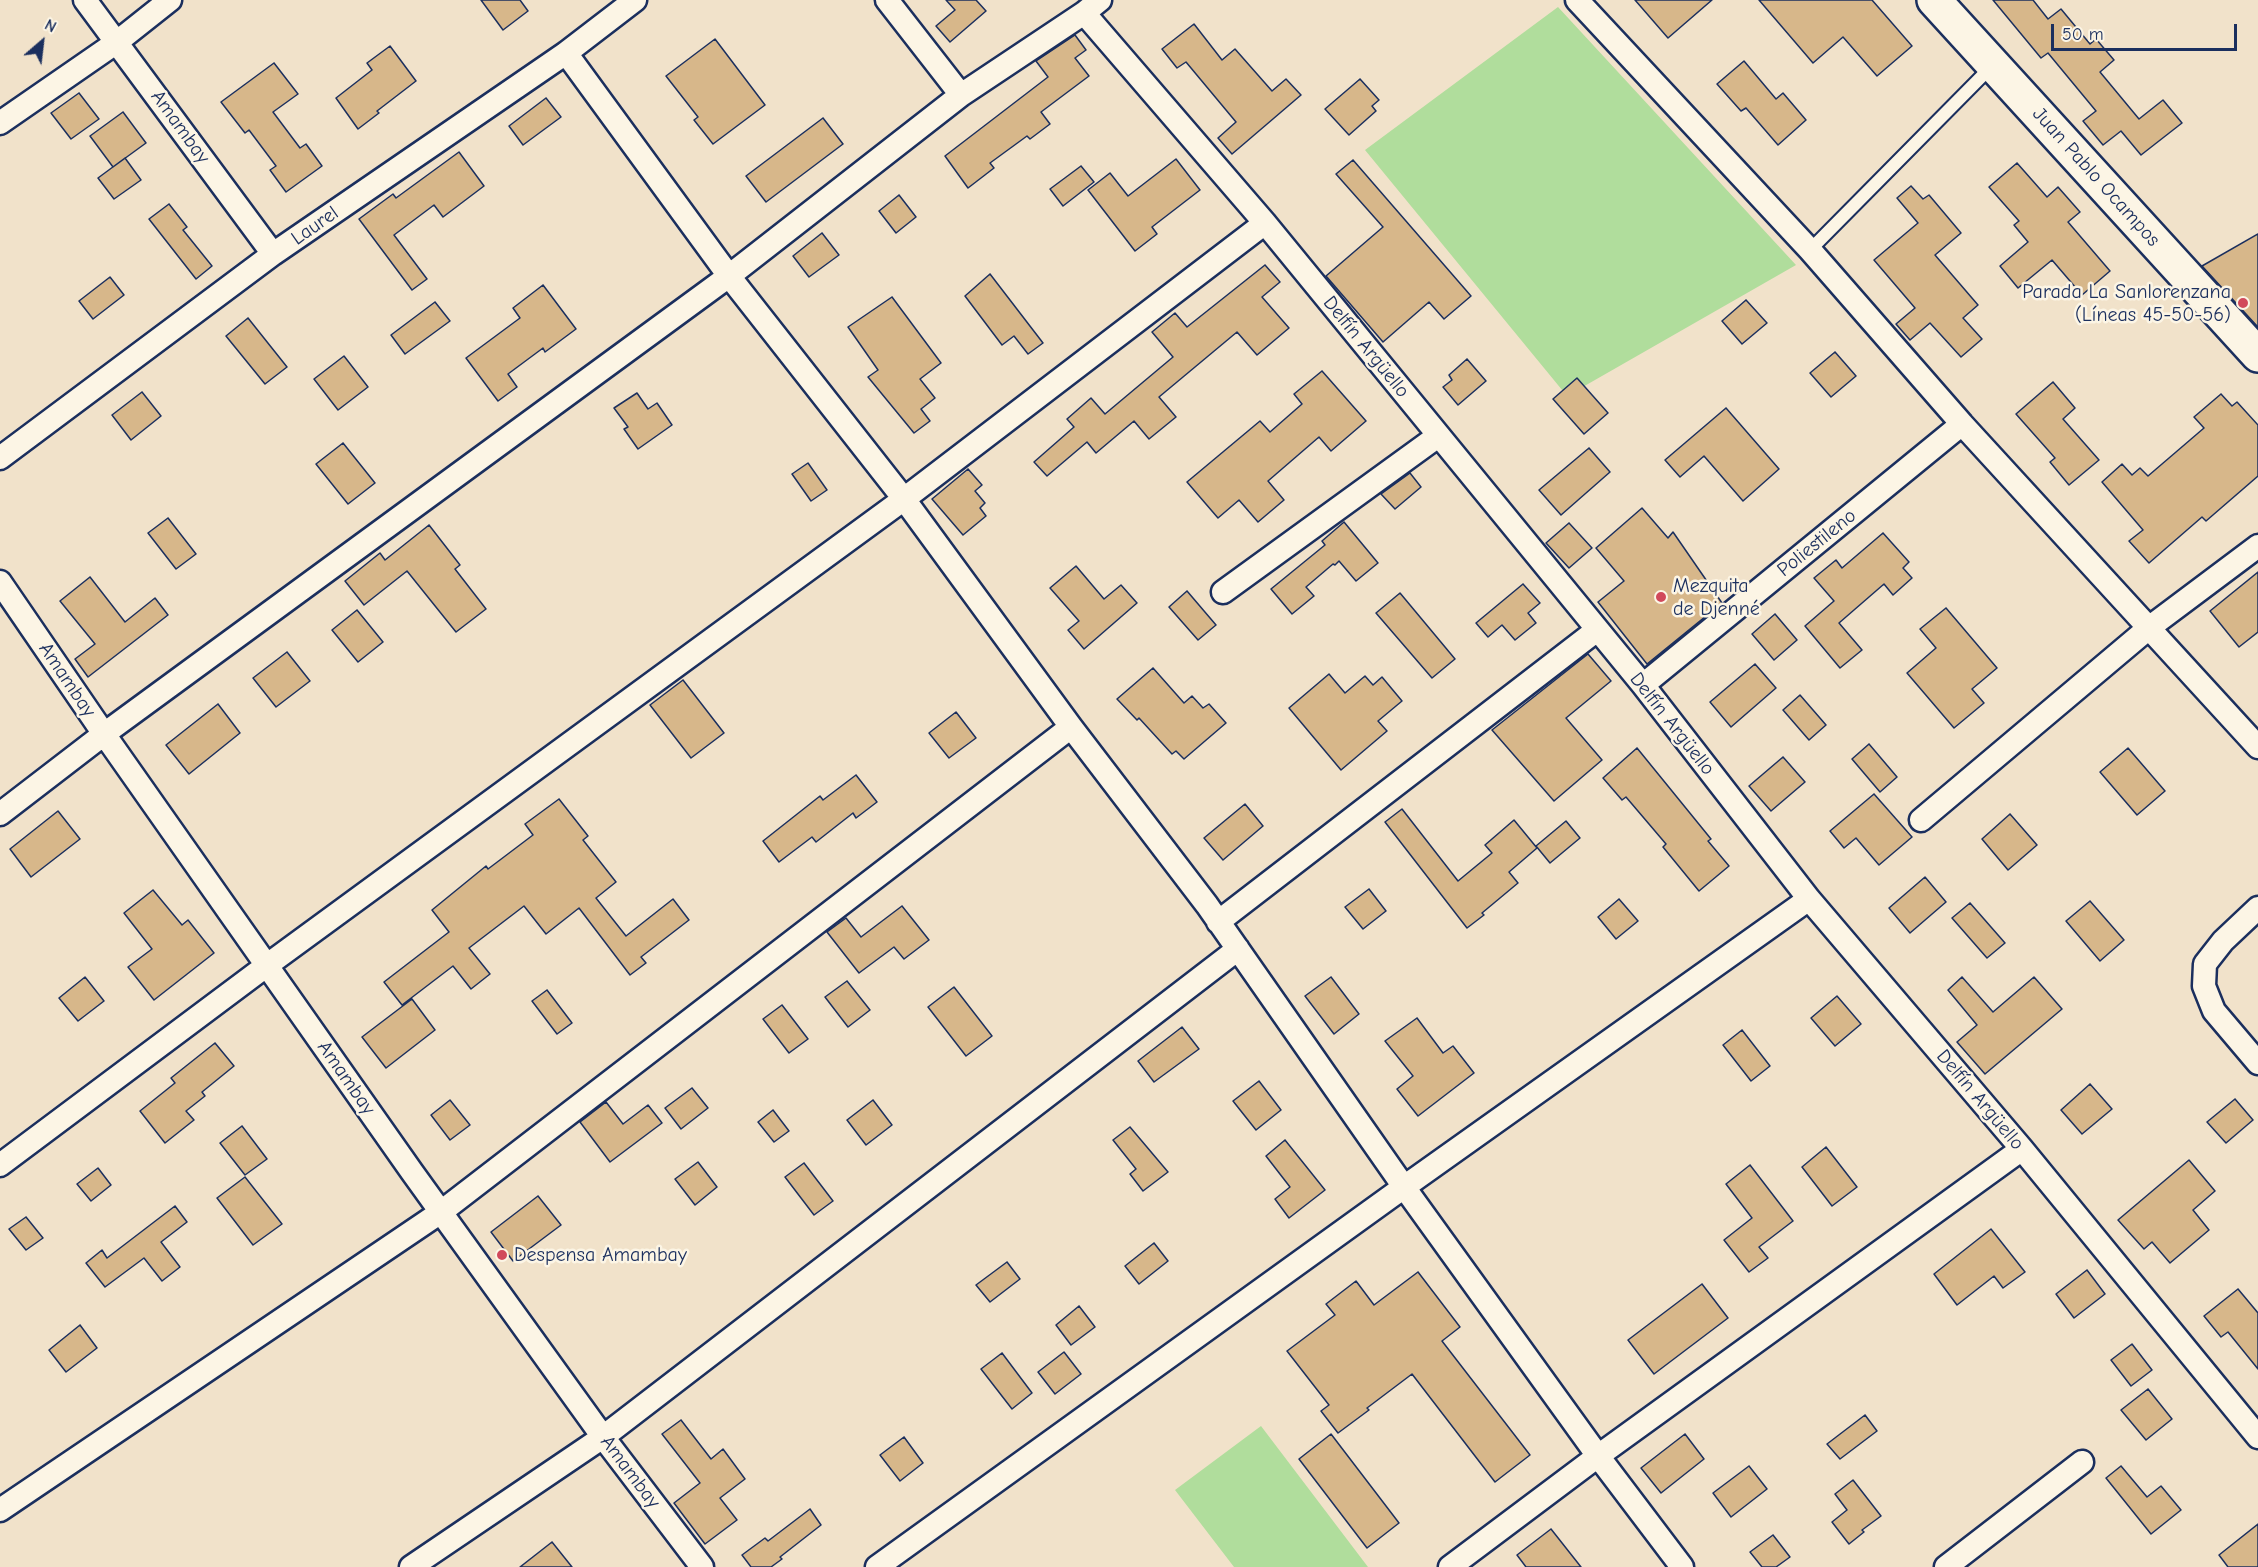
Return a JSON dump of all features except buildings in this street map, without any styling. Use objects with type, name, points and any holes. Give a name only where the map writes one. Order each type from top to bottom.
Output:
[{"type":"street","name":"Amambay","points":[[85,0],[273,254]]},
{"type":"street","points":[[0,123],[117,42],[170,0]]},
{"type":"street","name":"Laurel","points":[[0,458],[273,254],[566,53],[635,0]]},
{"type":"street","points":[[887,0],[961,95]]},
{"type":"street","points":[[1577,0],[1810,250],[1962,424],[2258,747]]},
{"type":"street","name":"Juan Pablo Ocampos","points":[[1934,0],[2258,355]]},
{"type":"street","points":[[0,814],[104,734],[729,276],[961,95],[1092,6]]},
{"type":"street","name":"Delfín Argüello","points":[[1092,6],[1265,223],[1643,685],[1809,899],[2022,1149],[2258,1437]]},
{"type":"street","points":[[566,53],[729,276],[903,499],[1238,949],[1404,1186],[1598,1456],[1682,1567]]},
{"type":"street","points":[[0,1165],[266,966],[903,499],[1265,223]]},
{"type":"street","name":"Poliestileno","points":[[1643,685],[1962,424]]},
{"type":"street","points":[[1223,592],[1438,436]]},
{"type":"street","points":[[1921,820],[2150,627],[2258,546]]},
{"type":"street","name":"Amambay","points":[[0,582],[266,966],[441,1212],[603,1437],[702,1567]]},
{"type":"street","points":[[1218,922],[1597,630]]},
{"type":"street","points":[[0,1510],[441,1212],[1071,727]]},
{"type":"street","points":[[877,1567],[1404,1186],[1809,899]]},
{"type":"street","points":[[2258,908],[2223,941],[2205,964],[2204,986],[2214,1011],[2258,1063]]},
{"type":"street","points":[[411,1567],[603,1437],[1238,949]]},
{"type":"street","points":[[1450,1567],[1598,1456],[2022,1149]]},
{"type":"street","points":[[1946,1567],[2082,1462]]},
{"type":"lane","points":[[1810,250],[1993,65]]},
{"type":"green space","points":[[1558,7],[1796,265],[1567,396],[1365,150]]},
{"type":"green space","points":[[1261,1426],[1368,1567],[1234,1567],[1175,1490]]},
{"type":"place","name":"Parada La Sanlorenzana (Líneas 45-50-56)","points":[[2243,303]]},
{"type":"place","name":"Mezquita de Djenné","points":[[1661,597]]},
{"type":"place","name":"Despensa Amambay","points":[[502,1255]]}]
